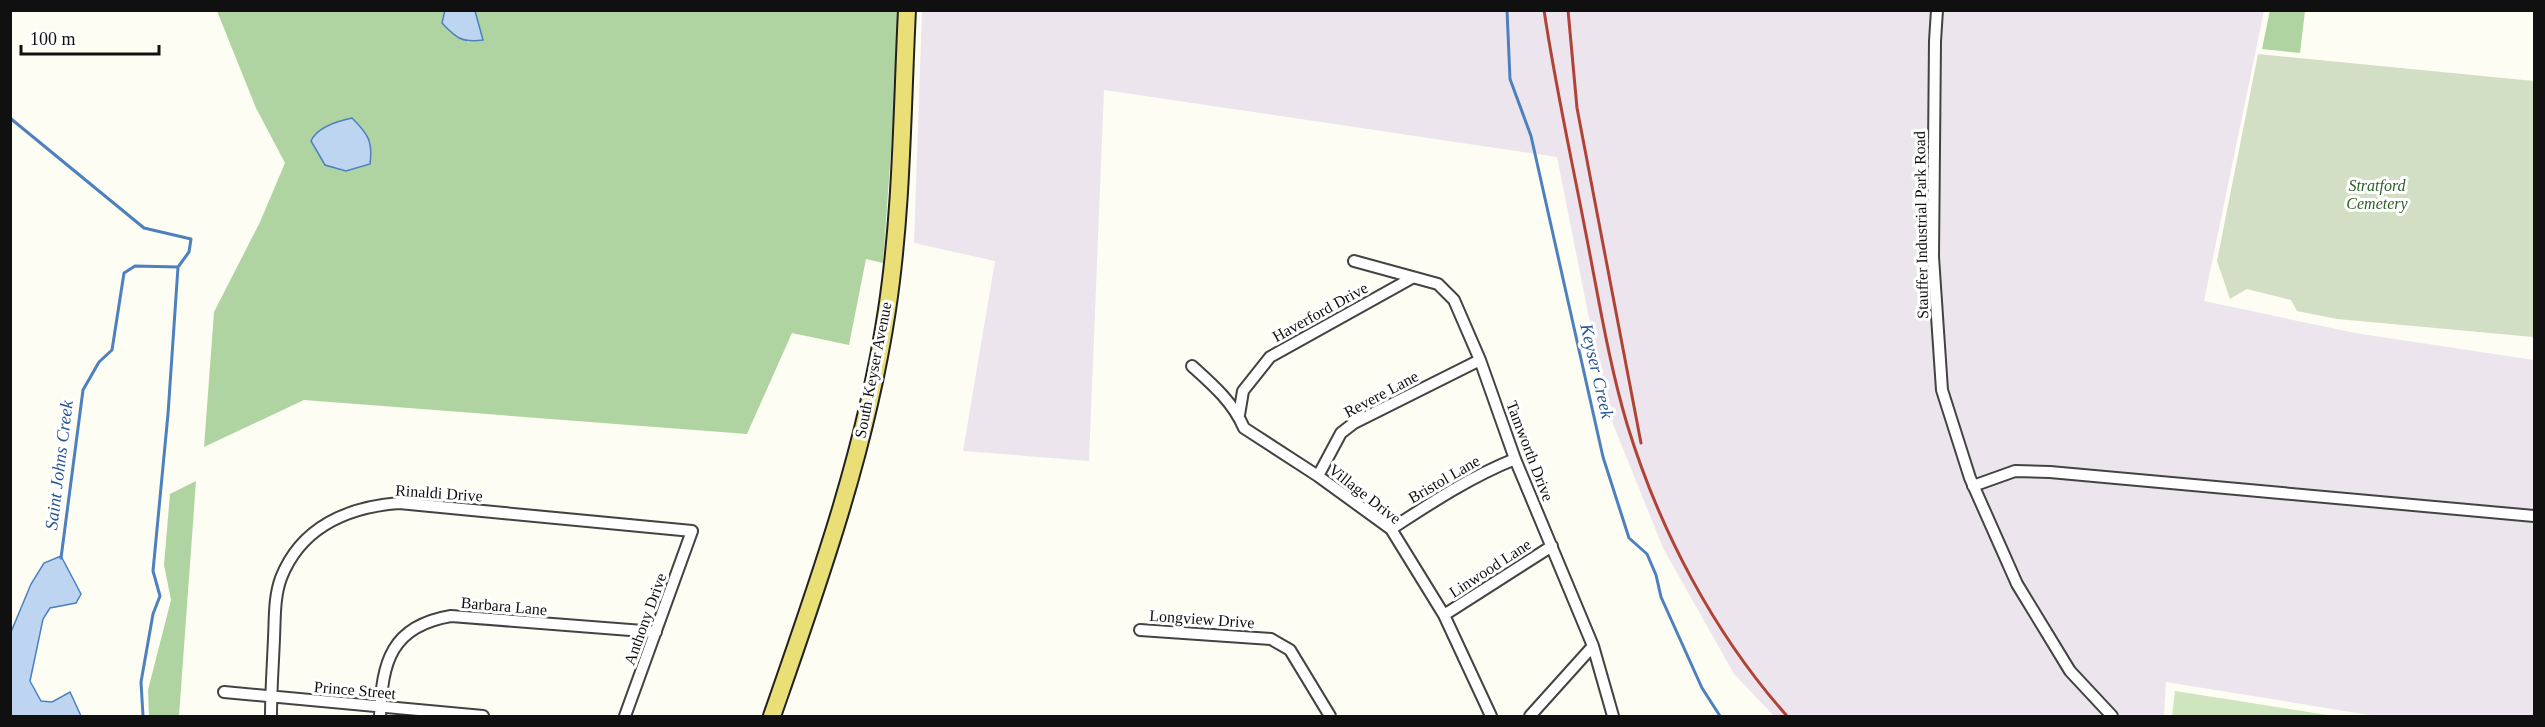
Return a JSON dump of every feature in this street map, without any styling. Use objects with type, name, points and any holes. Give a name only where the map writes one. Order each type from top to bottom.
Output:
[{"type":"main road","name":"South Keyser Avenue","points":[[772,717],[824,564],[855,459],[879,353],[896,235],[907,10]]},
{"type":"street","name":"Stauffer Industrial Park Road","points":[[1937,10],[1933,257],[1942,390],[1973,486],[2017,584],[2070,671],[2112,717]]},
{"type":"street","name":"Tamworth Drive","points":[[1354,261],[1401,272],[1412,278],[1426,279],[1438,284],[1454,300],[1480,360],[1515,459],[1593,646],[1613,717]]},
{"type":"street","name":"Haverford Drive","points":[[1239,415],[1243,391],[1270,357],[1412,278]]},
{"type":"street","name":"Revere Lane","points":[[1318,476],[1341,433],[1354,423],[1480,360]]},
{"type":"street","name":"Village Drive","points":[[1192,366],[1221,393],[1239,415],[1244,428],[1318,476],[1391,529],[1444,615],[1491,717]]},
{"type":"street","name":"Bristol Lane","points":[[1391,529],[1476,476],[1515,459]]},
{"type":"street","points":[[1973,486],[2015,471],[2050,472],[2535,516]]},
{"type":"street","name":"Rinaldi Drive","points":[[271,717],[276,602],[281,578],[294,556],[319,528],[351,511],[371,505],[399,503],[692,531]]},
{"type":"street","name":"Anthony Drive","points":[[626,717],[692,531]]},
{"type":"street","name":"Linwood Lane","points":[[1444,615],[1552,546]]},
{"type":"street","name":"Barbara Lane","points":[[380,712],[384,668],[392,651],[406,635],[432,619],[451,616],[656,632]]},
{"type":"street","name":"Longview Drive","points":[[1140,630],[1271,639],[1290,650],[1330,717]]},
{"type":"street","points":[[1530,717],[1593,646]]},
{"type":"street","name":"Prince Street","points":[[224,692],[380,712],[483,717]]},
{"type":"shaded area","points":[[922,11],[2264,11],[2204,301],[2355,333],[2534,360],[2534,716],[2375,716],[2166,682],[2164,716],[1774,716],[1734,674],[1663,548],[1607,409],[1557,157],[1104,90],[1089,461],[963,451],[995,261],[914,243]]},
{"type":"green space","points":[[2270,10],[2305,11],[2300,53],[2262,49]]},
{"type":"green space","points":[[217,11],[445,11],[442,23],[468,42],[483,40],[475,11],[901,11],[883,263],[866,259],[849,345],[792,333],[747,434],[304,400],[204,447],[214,312],[260,222],[285,163],[256,108]]},
{"type":"green space","name":"Stratford Cemetery","points":[[2258,54],[2534,81],[2533,337],[2337,319],[2297,311],[2291,300],[2247,289],[2230,299],[2217,261]]},
{"type":"green space","points":[[196,481],[179,716],[149,716],[148,690],[171,600],[164,565],[170,494]]},
{"type":"green space","points":[[2175,691],[2334,716],[2172,716]]},
{"type":"water","points":[[445,10],[475,11],[483,40],[470,41],[456,36],[442,23]]},
{"type":"water","points":[[352,118],[368,138],[371,149],[370,164],[346,171],[325,165],[311,141],[323,128]]},
{"type":"water","points":[[61,556],[81,594],[76,603],[50,608],[43,619],[30,681],[41,701],[52,702],[70,692],[81,716],[11,716],[11,632],[31,584],[44,563]]},
{"type":"waterway","name":"Keyser Creek","points":[[1507,10],[1510,79],[1531,136],[1603,457],[1629,538],[1647,554],[1656,575],[1661,597],[1702,688],[1720,716]]},
{"type":"waterway","name":"Saint Johns Creek","points":[[10,118],[144,228],[191,239],[189,252],[178,267]]},
{"type":"waterway","name":"Saint Johns Creek","points":[[61,558],[83,390],[99,362],[112,350],[124,273],[135,266],[178,267]]},
{"type":"waterway","points":[[143,716],[141,682],[153,614],[160,596],[153,571],[168,414],[178,267]]},
{"type":"railway","points":[[1544,10],[1609,351],[1620,400],[1640,463],[1672,541],[1692,579],[1736,651],[1787,716]]},
{"type":"railway","points":[[1568,10],[1577,108],[1641,443]]}]
